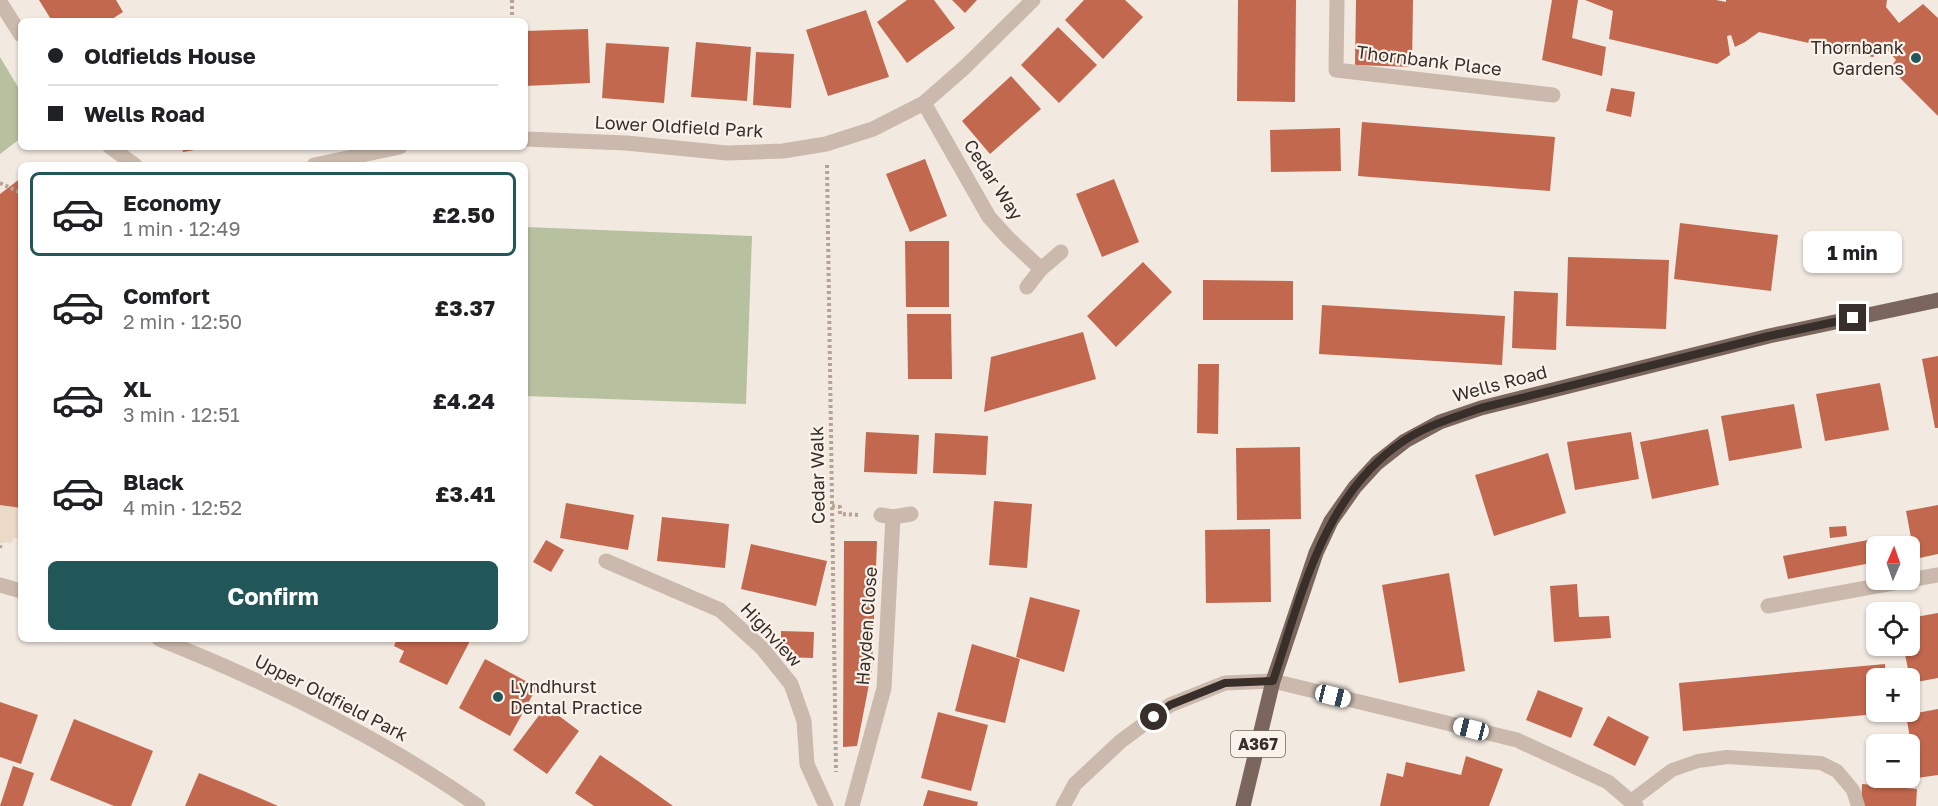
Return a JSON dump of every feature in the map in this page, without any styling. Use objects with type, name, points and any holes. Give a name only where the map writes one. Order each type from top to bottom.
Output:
[{"type":"main road","name":"Wells Road","points":[[1243,806],[1273,681],[1316,553],[1331,520],[1355,487],[1377,463],[1405,441],[1440,422],[1492,405],[1769,336],[1938,300]]},
{"type":"street","name":"Lower Oldfield Park","points":[[528,139],[626,143],[727,153],[783,151],[826,144],[873,129],[924,103],[965,67],[1033,0]]},
{"type":"street","name":"Thornbank Place","points":[[1336,0],[1336,70],[1552,95]]},
{"type":"street","points":[[0,2],[18,30]]},
{"type":"street","name":"Cedar Way","points":[[924,103],[989,217],[1041,269]]},
{"type":"street","points":[[114,150],[131,162]]},
{"type":"street","points":[[339,162],[388,150]]},
{"type":"street","points":[[1027,287],[1041,269],[1061,252]]},
{"type":"street","points":[[887,516],[911,514]]},
{"type":"street","name":"Hayden Close","points":[[852,806],[884,687],[887,516]]},
{"type":"street","name":"Highview","points":[[606,561],[720,610],[762,648],[791,684],[804,721],[807,764],[826,806]]},
{"type":"street","points":[[1768,606],[1938,575]]},
{"type":"street","points":[[0,585],[18,590]]},
{"type":"street","name":"Upper Oldfield Park","points":[[167,642],[219,662],[345,724],[432,773],[478,806]]},
{"type":"street","points":[[1063,806],[1075,784],[1121,741],[1170,705],[1225,683],[1273,681],[1517,740],[1608,782],[1633,804]]},
{"type":"lane","points":[[1633,804],[1672,770],[1698,761],[1727,758],[1821,763],[1837,771],[1853,790],[1858,806]]},
{"type":"path","points":[[512,0],[512,18]]},
{"type":"path","name":"Cedar Walk","points":[[826,144],[836,782]]},
{"type":"path","points":[[0,183],[18,192]]},
{"type":"path","points":[[832,506],[840,507],[840,514],[887,516]]},
{"type":"path","points":[[0,548],[2,542]]},
{"type":"green space","points":[[0,57],[18,87],[18,140],[0,154]]},
{"type":"green space","points":[[528,227],[752,236],[746,404],[528,396]]},
{"type":"shaded area","points":[[0,505],[18,508],[18,538],[14,538],[11,543],[0,542]]},
{"type":"building","points":[[39,0],[116,0],[123,12],[114,18],[50,18]]},
{"type":"building","points":[[907,0],[934,0],[955,28],[907,63],[877,22]]},
{"type":"building","points":[[952,0],[977,0],[965,13]]},
{"type":"building","points":[[1084,0],[1125,0],[1143,17],[1103,59],[1065,20]]},
{"type":"building","points":[[1238,0],[1296,0],[1295,102],[1237,101]]},
{"type":"building","points":[[1356,0],[1413,0],[1412,67],[1355,65]]},
{"type":"building","points":[[1552,0],[1578,0],[1572,38],[1606,47],[1602,76],[1542,60]]},
{"type":"building","name":"Thornbank Gardens","points":[[1585,0],[1716,0],[1726,2],[1726,0],[1887,0],[1886,7],[1899,23],[1923,4],[1938,18],[1938,116],[1890,68],[1896,60],[1885,47],[1873,57],[1759,32],[1735,47],[1731,35],[1727,36],[1730,55],[1717,64],[1609,39],[1613,11]]},
{"type":"building","points":[[866,10],[889,77],[828,96],[806,30]]},
{"type":"building","points":[[1058,27],[1097,65],[1059,103],[1021,65]]},
{"type":"building","points":[[588,29],[590,83],[528,86],[528,31]]},
{"type":"building","points":[[696,42],[751,47],[747,101],[691,97]]},
{"type":"building","points":[[606,43],[669,47],[664,103],[602,98]]},
{"type":"building","points":[[756,52],[794,54],[791,108],[753,105]]},
{"type":"building","points":[[1011,76],[1041,109],[990,154],[962,121]]},
{"type":"building","points":[[1611,88],[1635,92],[1631,117],[1606,111]]},
{"type":"building","points":[[1362,122],[1555,137],[1550,191],[1358,176]]},
{"type":"building","points":[[1340,128],[1341,171],[1271,172],[1270,130]]},
{"type":"building","points":[[925,159],[947,216],[910,232],[886,174]]},
{"type":"building","points":[[1114,179],[1139,242],[1102,257],[1076,194]]},
{"type":"building","points":[[18,180],[18,508],[0,505],[0,194]]},
{"type":"building","points":[[1680,223],[1778,235],[1771,291],[1674,279]]},
{"type":"building","points":[[905,241],[949,241],[949,307],[906,307]]},
{"type":"building","points":[[1568,257],[1669,260],[1666,329],[1566,326]]},
{"type":"building","points":[[1143,262],[1172,292],[1116,347],[1087,316]]},
{"type":"building","points":[[1203,280],[1293,281],[1293,320],[1203,320]]},
{"type":"building","points":[[1514,291],[1558,293],[1556,350],[1512,348]]},
{"type":"building","points":[[1322,305],[1505,316],[1502,365],[1319,354]]},
{"type":"building","points":[[907,314],[951,314],[952,379],[908,379]]},
{"type":"building","points":[[1083,332],[1096,379],[984,412],[991,357]]},
{"type":"building","points":[[1938,356],[1938,428],[1935,428],[1922,359]]},
{"type":"building","points":[[1198,364],[1219,364],[1218,434],[1197,433]]},
{"type":"building","points":[[1880,383],[1889,430],[1825,441],[1816,394]]},
{"type":"building","points":[[1794,404],[1802,448],[1729,461],[1721,416]]},
{"type":"building","points":[[1708,429],[1719,485],[1652,499],[1640,442]]},
{"type":"building","points":[[866,432],[919,435],[917,474],[864,472]]},
{"type":"building","points":[[1631,432],[1639,479],[1575,490],[1567,442]]},
{"type":"building","points":[[935,433],[988,436],[986,475],[933,473]]},
{"type":"building","points":[[1300,447],[1301,519],[1237,520],[1236,448]]},
{"type":"building","points":[[1548,453],[1566,513],[1494,536],[1475,475]]},
{"type":"building","points":[[994,501],[1032,504],[1027,568],[989,565]]},
{"type":"building","points":[[566,503],[634,515],[628,550],[560,538]]},
{"type":"building","points":[[1938,505],[1938,554],[1920,558],[1920,536],[1911,536],[1906,511]]},
{"type":"building","points":[[662,517],[729,524],[725,568],[657,561]]},
{"type":"building","points":[[1846,526],[1847,536],[1830,538],[1829,527]]},
{"type":"building","points":[[1270,529],[1271,602],[1206,603],[1205,530]]},
{"type":"building","points":[[546,540],[564,550],[551,572],[533,562]]},
{"type":"building","points":[[1866,540],[1866,564],[1788,579],[1783,556]]},
{"type":"building","points":[[844,541],[877,541],[872,669],[857,746],[843,747]]},
{"type":"building","points":[[751,544],[827,561],[816,606],[741,589]]},
{"type":"building","points":[[1449,573],[1465,671],[1399,683],[1382,585]]},
{"type":"building","points":[[1577,584],[1579,617],[1609,616],[1611,638],[1554,642],[1550,586]]},
{"type":"building","points":[[1030,597],[1080,610],[1064,672],[1016,657]]},
{"type":"building","points":[[1938,613],[1938,678],[1920,681],[1920,668],[1908,668],[1905,656],[1920,656],[1920,616]]},
{"type":"building","points":[[781,631],[814,632],[813,658],[781,657]]},
{"type":"building","points":[[396,642],[469,642],[447,685],[399,662],[404,651],[394,646]]},
{"type":"building","points":[[972,644],[1020,659],[1005,723],[955,711]]},
{"type":"building","name":"Lyndhurst Dental Practice","points":[[485,659],[537,687],[510,736],[459,708]]},
{"type":"building","points":[[1885,664],[1885,668],[1866,668],[1866,715],[1683,731],[1679,683]]},
{"type":"building","points":[[1538,690],[1583,708],[1571,738],[1526,720]]},
{"type":"building","points":[[0,702],[38,715],[21,764],[0,757]]},
{"type":"building","points":[[546,706],[579,731],[547,774],[513,750]]},
{"type":"building","points":[[1938,709],[1938,775],[1920,778],[1920,734],[1909,734],[1907,722],[1920,722],[1920,712]]},
{"type":"building","points":[[938,712],[988,725],[971,791],[921,778]]},
{"type":"building","points":[[1608,716],[1649,737],[1635,766],[1593,745]]},
{"type":"building","points":[[74,719],[153,751],[131,806],[114,806],[50,780]]},
{"type":"building","points":[[600,755],[673,806],[594,806],[575,793]]},
{"type":"building","points":[[1466,756],[1503,769],[1489,806],[1380,806],[1387,773],[1403,777],[1406,762],[1461,775]]},
{"type":"building","points":[[13,766],[34,773],[23,806],[0,806]]},
{"type":"building","points":[[199,773],[246,792],[278,806],[185,806]]},
{"type":"building","points":[[1862,784],[1866,784],[1866,788],[1917,789],[1916,806],[1861,806]]},
{"type":"building","points":[[928,790],[978,802],[977,806],[923,806]]},
{"type":"place","name":"Thornbank Gardens","points":[[1916,58]]},
{"type":"place","name":"Lyndhurst Dental Practice","points":[[498,697]]},
{"type":"route","points":[[1154,717],[1170,705],[1225,683],[1273,681],[1316,553],[1331,520],[1355,487],[1377,463],[1405,441],[1440,422],[1481,408],[1769,336],[1853,318]]}]
